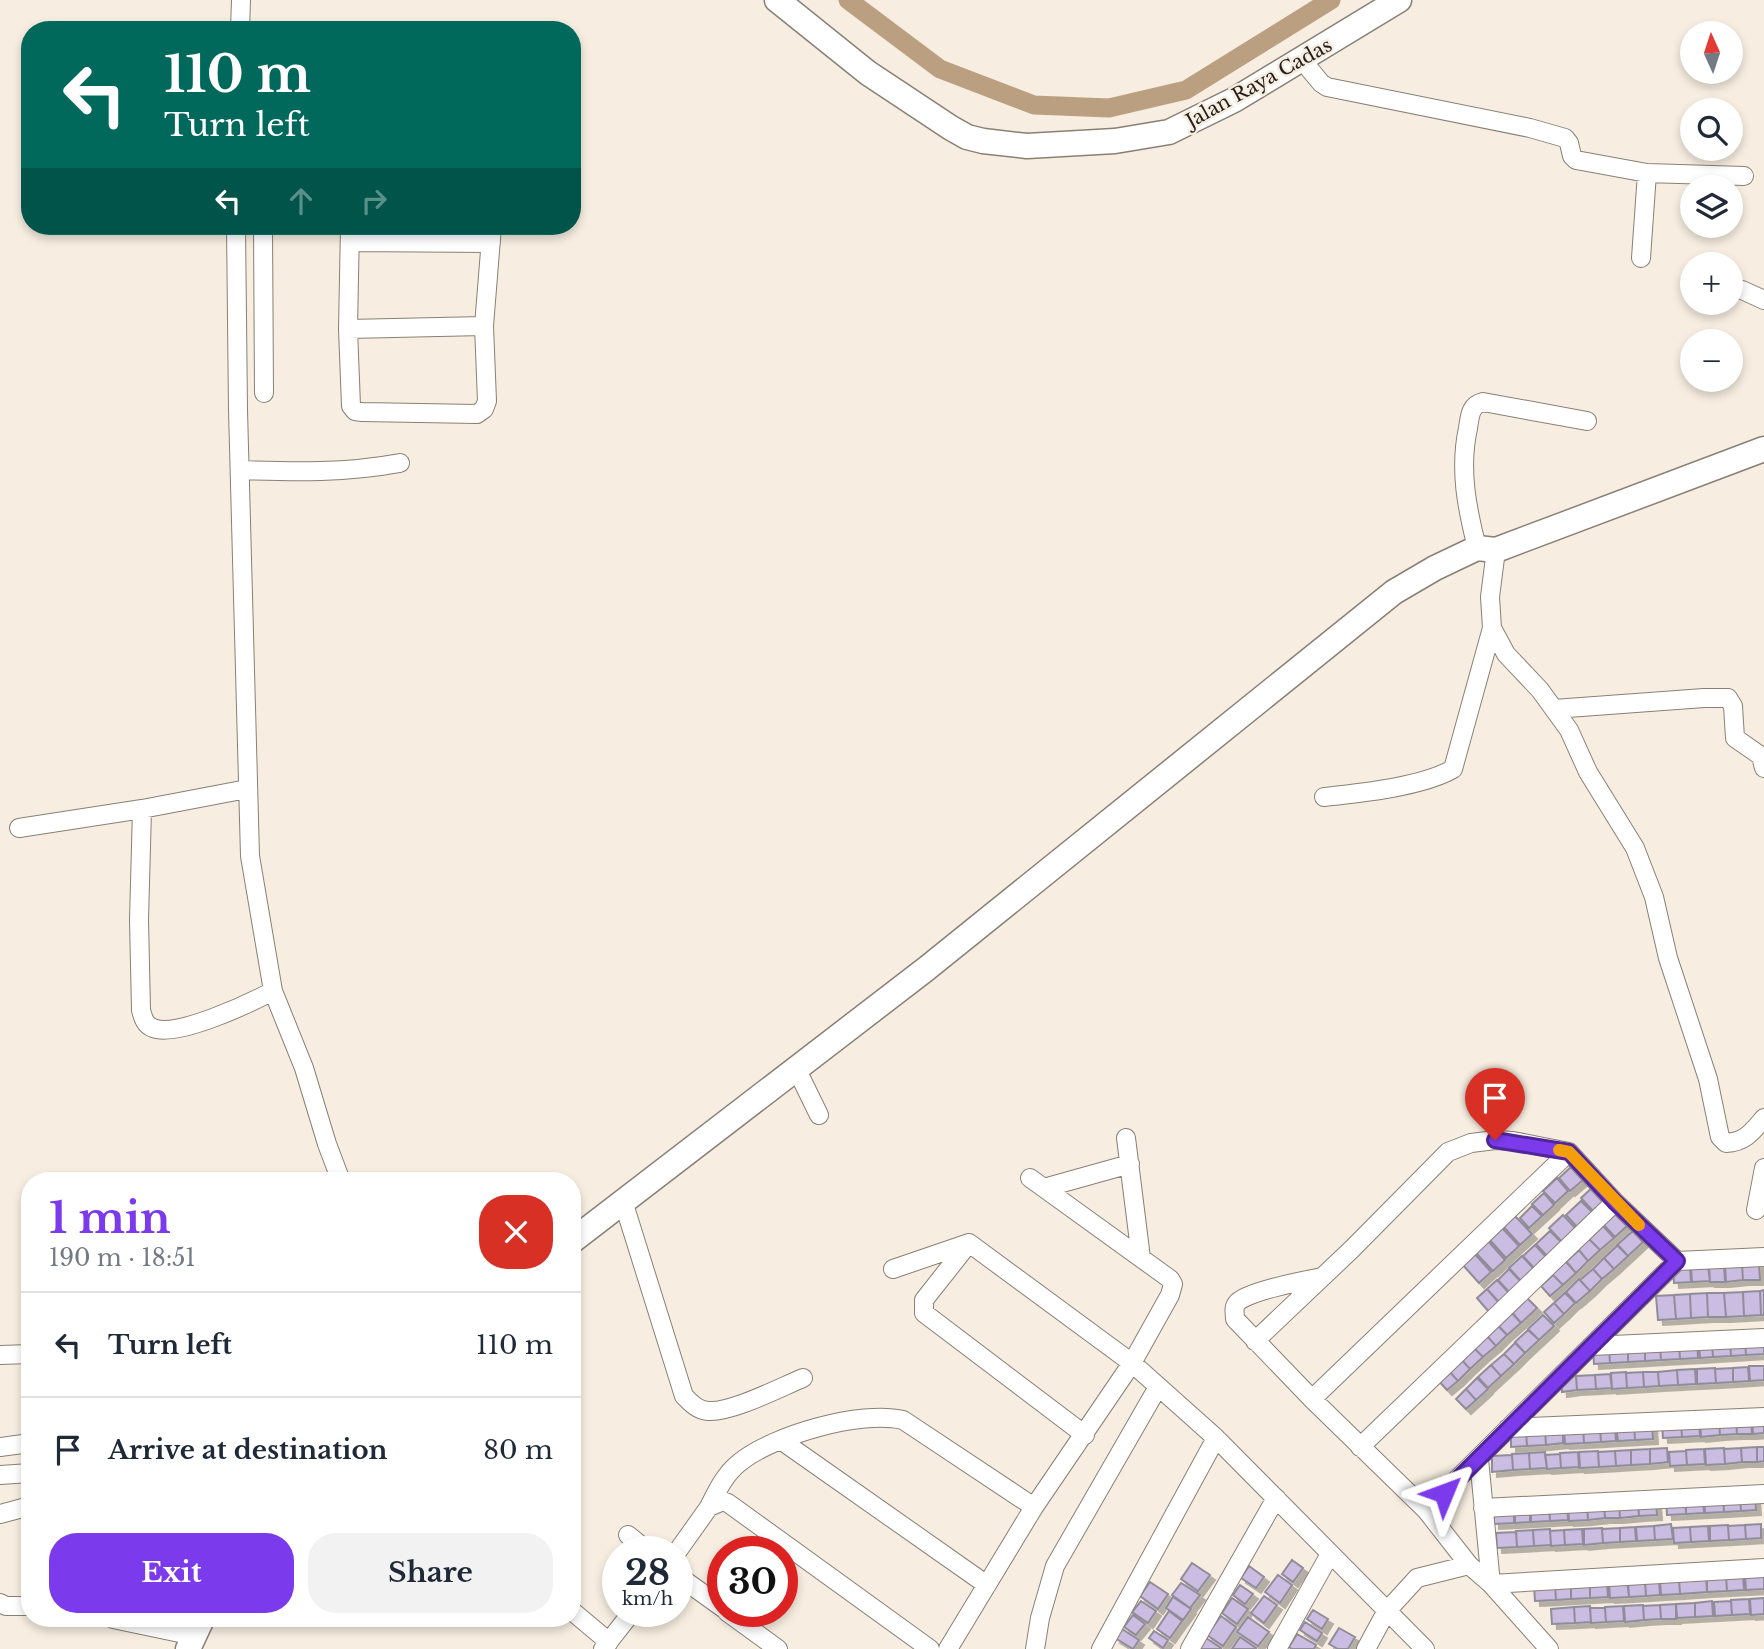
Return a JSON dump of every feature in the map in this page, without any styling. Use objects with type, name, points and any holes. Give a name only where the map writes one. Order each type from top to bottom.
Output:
[{"type":"street","points":[[240,21],[241,0]]},
{"type":"street","name":"Jalan Raya Cadas","points":[[777,0],[868,73],[967,137],[1027,146],[1115,141],[1169,132],[1234,100],[1399,0]]},
{"type":"street","points":[[1302,60],[1327,87],[1530,128],[1565,138],[1576,160],[1647,173],[1744,176]]},
{"type":"street","points":[[1641,258],[1647,173]]},
{"type":"street","points":[[236,235],[250,856],[273,991],[304,1068],[338,1172]]},
{"type":"street","points":[[263,235],[264,393]]},
{"type":"street","points":[[350,235],[348,329],[351,406],[355,411],[477,414],[484,409],[488,401],[484,326],[492,235]]},
{"type":"street","points":[[1743,290],[1764,300]]},
{"type":"street","points":[[348,329],[484,326]]},
{"type":"street","points":[[1324,797],[1407,784],[1442,776],[1453,769],[1492,628],[1486,549],[1464,480],[1465,444],[1471,410],[1476,404],[1483,402],[1587,421]]},
{"type":"street","points":[[581,1234],[926,969],[1394,592],[1435,568],[1764,449]]},
{"type":"street","points":[[241,470],[322,473],[400,463]]},
{"type":"street","points":[[1492,628],[1506,654],[1540,690],[1569,730],[1588,772],[1635,848],[1647,875],[1668,958],[1709,1079],[1720,1137],[1726,1143],[1737,1142],[1746,1138],[1764,1118]]},
{"type":"street","points":[[1554,709],[1728,698],[1733,706],[1735,738],[1761,756],[1764,768]]},
{"type":"street","points":[[19,828],[247,789]]},
{"type":"street","points":[[142,809],[139,920],[141,1010],[144,1021],[151,1028],[165,1030],[224,1016],[273,991]]},
{"type":"street","points":[[796,1068],[819,1115]]},
{"type":"street","points":[[1126,1138],[1142,1258]]},
{"type":"street","points":[[1255,1341],[1448,1152],[1461,1145],[1495,1140],[1569,1152],[1615,1202],[1677,1261]]},
{"type":"street","points":[[1312,1399],[1569,1152]]},
{"type":"street","points":[[948,1649],[1034,1507],[1132,1363],[1173,1288],[1170,1279],[1037,1183],[1130,1164]]},
{"type":"street","points":[[1756,1210],[1764,1168]]},
{"type":"street","points":[[623,1201],[684,1396],[693,1405],[705,1411],[720,1410],[803,1378]]},
{"type":"street","points":[[1360,1447],[1615,1202]]},
{"type":"street","points":[[893,1269],[969,1242]]},
{"type":"street","points":[[969,1242],[1132,1363],[1216,1438],[1425,1649]]},
{"type":"street","points":[[969,1242],[924,1300],[924,1312],[1085,1435]]},
{"type":"street","points":[[1426,1510],[1677,1261],[1764,1257]]},
{"type":"street","points":[[1323,1276],[1255,1293],[1238,1300],[1235,1319],[1312,1399],[1426,1510],[1469,1565],[1491,1584],[1549,1649]]},
{"type":"street","points":[[1591,1346],[1764,1338]]},
{"type":"street","points":[[0,1355],[21,1354]]},
{"type":"street","points":[[1035,1649],[1040,1618],[1055,1566],[1158,1387]]},
{"type":"street","points":[[688,1536],[722,1483],[738,1464],[758,1450],[810,1430],[859,1419],[888,1416],[903,1420],[1034,1507]]},
{"type":"street","points":[[1508,1428],[1764,1417]]},
{"type":"street","points":[[1101,1649],[1216,1438]]},
{"type":"street","points":[[782,1441],[987,1585]]},
{"type":"street","points":[[0,1447],[21,1444]]},
{"type":"street","points":[[1479,1459],[1491,1584]]},
{"type":"street","points":[[0,1475],[21,1474]]},
{"type":"street","points":[[1483,1508],[1764,1494]]},
{"type":"street","points":[[1190,1649],[1276,1498]]},
{"type":"street","points":[[709,1507],[728,1503],[930,1649]]},
{"type":"street","points":[[0,1514],[21,1509]]},
{"type":"street","points":[[1277,1649],[1329,1555]]},
{"type":"street","points":[[1366,1649],[1386,1612],[1417,1578],[1469,1565]]},
{"type":"street","points":[[1491,1584],[1764,1568]]},
{"type":"street","points":[[2,1610],[21,1607]]},
{"type":"street","points":[[581,1620],[606,1645],[620,1627]]},
{"type":"street","points":[[154,1627],[195,1635]]},
{"type":"street","points":[[748,1627],[778,1649]]},
{"type":"building","points":[[1571,1167],[1583,1180],[1570,1191],[1559,1178]]},
{"type":"building","points":[[1557,1178],[1568,1191],[1555,1203],[1543,1191]]},
{"type":"building","points":[[1595,1185],[1608,1199],[1594,1212],[1581,1198]]},
{"type":"building","points":[[1544,1193],[1554,1205],[1543,1215],[1532,1204]]},
{"type":"building","points":[[1581,1201],[1595,1215],[1579,1229],[1566,1215]]},
{"type":"building","points":[[1532,1206],[1542,1216],[1529,1228],[1520,1218]]},
{"type":"building","points":[[1615,1213],[1627,1226],[1615,1237],[1603,1224]]},
{"type":"building","points":[[1563,1215],[1576,1229],[1562,1242],[1549,1228]]},
{"type":"building","points":[[1515,1216],[1532,1234],[1520,1245],[1503,1226]]},
{"type":"building","points":[[1603,1226],[1614,1238],[1600,1250],[1589,1239]]},
{"type":"building","points":[[1502,1228],[1519,1246],[1506,1258],[1489,1239]]},
{"type":"building","points":[[1550,1231],[1563,1244],[1548,1257],[1536,1244]]},
{"type":"building","points":[[1633,1231],[1643,1242],[1628,1256],[1617,1245]]},
{"type":"building","points":[[1589,1239],[1600,1250],[1588,1261],[1578,1249]]},
{"type":"building","points":[[1488,1241],[1505,1260],[1493,1271],[1475,1252]]},
{"type":"building","points":[[1535,1245],[1547,1258],[1535,1269],[1523,1256]]},
{"type":"building","points":[[1618,1245],[1628,1256],[1614,1269],[1604,1258]]},
{"type":"building","points":[[1579,1250],[1588,1261],[1576,1273],[1566,1262]]},
{"type":"building","points":[[1474,1253],[1491,1272],[1479,1283],[1462,1264]]},
{"type":"building","points":[[1522,1256],[1534,1269],[1521,1281],[1509,1268]]},
{"type":"building","points":[[1604,1258],[1614,1269],[1602,1279],[1593,1269]]},
{"type":"building","points":[[1566,1261],[1576,1273],[1563,1285],[1552,1274]]},
{"type":"building","points":[[1759,1263],[1760,1280],[1743,1280],[1742,1264]]},
{"type":"building","points":[[1742,1264],[1743,1280],[1726,1282],[1725,1265]]},
{"type":"building","points":[[1724,1265],[1725,1282],[1710,1282],[1709,1266]]},
{"type":"building","points":[[1708,1266],[1710,1281],[1692,1282],[1691,1267]]},
{"type":"building","points":[[1690,1268],[1691,1282],[1674,1283],[1673,1269]]},
{"type":"building","points":[[1509,1269],[1522,1283],[1510,1293],[1498,1280]]},
{"type":"building","points":[[1593,1269],[1602,1279],[1590,1291],[1580,1280]]},
{"type":"building","points":[[1553,1275],[1563,1285],[1550,1296],[1541,1286]]},
{"type":"building","points":[[1579,1279],[1590,1291],[1576,1303],[1566,1292]]},
{"type":"building","points":[[1497,1280],[1509,1293],[1499,1302],[1487,1289]]},
{"type":"building","points":[[1487,1289],[1499,1303],[1489,1312],[1477,1298]]},
{"type":"building","points":[[1764,1290],[1764,1315],[1761,1315],[1760,1291]]},
{"type":"building","points":[[1760,1291],[1761,1315],[1744,1316],[1743,1292]]},
{"type":"building","points":[[1743,1292],[1744,1316],[1726,1317],[1724,1293]]},
{"type":"building","points":[[1565,1293],[1575,1303],[1564,1314],[1554,1303]]},
{"type":"building","points":[[1707,1293],[1708,1317],[1691,1318],[1690,1294]]},
{"type":"building","points":[[1707,1293],[1724,1293],[1726,1317],[1708,1317]]},
{"type":"building","points":[[1690,1294],[1691,1318],[1676,1319],[1674,1295]]},
{"type":"building","points":[[1674,1295],[1676,1319],[1658,1320],[1656,1296]]},
{"type":"building","points":[[1526,1297],[1537,1308],[1521,1323],[1511,1311]]},
{"type":"building","points":[[1554,1303],[1564,1314],[1554,1323],[1544,1312]]},
{"type":"building","points":[[1511,1312],[1521,1323],[1507,1335],[1497,1324]]},
{"type":"building","points":[[1543,1315],[1554,1326],[1539,1340],[1528,1329]]},
{"type":"building","points":[[1497,1325],[1507,1335],[1496,1346],[1486,1335]]},
{"type":"building","points":[[1528,1330],[1539,1340],[1525,1353],[1515,1342]]},
{"type":"building","points":[[1486,1335],[1496,1346],[1483,1357],[1473,1347]]},
{"type":"building","points":[[1764,1340],[1764,1354],[1746,1355],[1745,1341]]},
{"type":"building","points":[[1745,1341],[1746,1355],[1731,1356],[1730,1342]]},
{"type":"building","points":[[1712,1342],[1713,1357],[1700,1358],[1699,1343]]},
{"type":"building","points":[[1730,1342],[1731,1356],[1713,1357],[1712,1343]]},
{"type":"building","points":[[1515,1343],[1525,1353],[1514,1364],[1504,1354]]},
{"type":"building","points":[[1697,1343],[1698,1358],[1680,1359],[1679,1344]]},
{"type":"building","points":[[1679,1345],[1680,1359],[1661,1360],[1660,1346]]},
{"type":"building","points":[[1472,1346],[1483,1357],[1470,1369],[1460,1358]]},
{"type":"building","points":[[1660,1346],[1661,1360],[1645,1361],[1645,1347]]},
{"type":"building","points":[[1628,1347],[1628,1362],[1610,1363],[1609,1348]]},
{"type":"building","points":[[1645,1347],[1645,1361],[1628,1362],[1628,1348]]},
{"type":"building","points":[[1609,1348],[1610,1363],[1594,1364],[1593,1349]]},
{"type":"building","points":[[1504,1354],[1514,1364],[1501,1376],[1491,1365]]},
{"type":"building","points":[[1460,1358],[1470,1369],[1458,1381],[1448,1370]]},
{"type":"building","points":[[1491,1365],[1501,1376],[1488,1388],[1478,1377]]},
{"type":"building","points":[[1749,1366],[1764,1366],[1764,1380],[1750,1381]]},
{"type":"building","points":[[1748,1367],[1749,1381],[1733,1382],[1733,1368]]},
{"type":"building","points":[[1715,1368],[1716,1383],[1697,1384],[1697,1369]]},
{"type":"building","points":[[1733,1368],[1733,1382],[1716,1383],[1715,1369]]},
{"type":"building","points":[[1695,1369],[1696,1384],[1678,1385],[1677,1370]]},
{"type":"building","points":[[1448,1370],[1458,1381],[1447,1390],[1437,1379]]},
{"type":"building","points":[[1677,1370],[1678,1385],[1659,1386],[1658,1372]]},
{"type":"building","points":[[1626,1372],[1627,1388],[1612,1389],[1611,1373]]},
{"type":"building","points":[[1643,1372],[1658,1372],[1659,1386],[1644,1387]]},
{"type":"building","points":[[1643,1372],[1644,1387],[1627,1388],[1626,1373]]},
{"type":"building","points":[[1610,1374],[1612,1388],[1596,1389],[1595,1375]]},
{"type":"building","points":[[1595,1375],[1596,1389],[1577,1390],[1576,1376]]},
{"type":"building","points":[[1576,1376],[1577,1390],[1562,1392],[1561,1377]]},
{"type":"building","points":[[1477,1378],[1488,1389],[1476,1400],[1466,1389]]},
{"type":"building","points":[[1466,1389],[1476,1400],[1466,1409],[1456,1399]]},
{"type":"building","points":[[1764,1418],[1764,1433],[1753,1434],[1752,1419]]},
{"type":"building","points":[[1751,1419],[1752,1434],[1737,1434],[1736,1420]]},
{"type":"building","points":[[1719,1420],[1720,1435],[1701,1437],[1700,1421]]},
{"type":"building","points":[[1736,1420],[1737,1434],[1720,1435],[1719,1421]]},
{"type":"building","points":[[1699,1421],[1700,1436],[1682,1437],[1681,1422]]},
{"type":"building","points":[[1681,1423],[1682,1437],[1663,1438],[1662,1424]]},
{"type":"building","points":[[1652,1424],[1653,1439],[1635,1440],[1634,1425]]},
{"type":"building","points":[[1634,1425],[1635,1440],[1618,1441],[1616,1426]]},
{"type":"building","points":[[1615,1426],[1616,1441],[1601,1442],[1600,1428]]},
{"type":"building","points":[[1583,1428],[1584,1443],[1565,1444],[1564,1429]]},
{"type":"building","points":[[1583,1428],[1600,1428],[1601,1442],[1584,1443]]},
{"type":"building","points":[[1563,1429],[1563,1443],[1546,1445],[1545,1430]]},
{"type":"building","points":[[1526,1430],[1527,1446],[1511,1447],[1511,1431]]},
{"type":"building","points":[[1545,1430],[1546,1445],[1527,1446],[1526,1431]]},
{"type":"building","points":[[1757,1447],[1757,1462],[1742,1462],[1741,1448]]},
{"type":"building","points":[[1757,1447],[1764,1447],[1764,1461],[1757,1462]]},
{"type":"building","points":[[1667,1448],[1668,1462],[1650,1464],[1650,1449]]},
{"type":"building","points":[[1724,1448],[1725,1464],[1706,1465],[1705,1449]]},
{"type":"building","points":[[1741,1448],[1742,1462],[1725,1464],[1724,1449]]},
{"type":"building","points":[[1650,1449],[1650,1464],[1631,1465],[1631,1450]]},
{"type":"building","points":[[1704,1449],[1705,1464],[1687,1465],[1686,1450]]},
{"type":"building","points":[[1631,1450],[1631,1465],[1616,1466],[1615,1451]]},
{"type":"building","points":[[1598,1451],[1599,1467],[1580,1468],[1579,1452]]},
{"type":"building","points":[[1615,1451],[1616,1466],[1599,1467],[1598,1452]]},
{"type":"building","points":[[1686,1451],[1687,1465],[1670,1466],[1669,1452]]},
{"type":"building","points":[[1545,1452],[1547,1468],[1530,1469],[1529,1453]]},
{"type":"building","points":[[1578,1452],[1579,1467],[1561,1468],[1560,1453]]},
{"type":"building","points":[[1529,1453],[1530,1469],[1513,1470],[1512,1454]]},
{"type":"building","points":[[1560,1454],[1561,1468],[1547,1469],[1545,1455]]},
{"type":"building","points":[[1512,1455],[1513,1470],[1492,1472],[1492,1456]]},
{"type":"building","points":[[1740,1496],[1755,1496],[1756,1510],[1741,1511]]},
{"type":"building","points":[[1740,1496],[1741,1511],[1724,1512],[1723,1498]]},
{"type":"building","points":[[1723,1497],[1724,1512],[1705,1513],[1704,1498]]},
{"type":"building","points":[[1703,1498],[1704,1513],[1686,1514],[1686,1500]]},
{"type":"building","points":[[1685,1499],[1686,1514],[1667,1515],[1666,1500]]},
{"type":"building","points":[[1656,1501],[1657,1515],[1639,1516],[1638,1502]]},
{"type":"building","points":[[1638,1502],[1639,1516],[1620,1518],[1619,1503]]},
{"type":"building","points":[[1619,1503],[1620,1518],[1605,1518],[1604,1504]]},
{"type":"building","points":[[1587,1504],[1588,1520],[1569,1521],[1568,1505]]},
{"type":"building","points":[[1604,1504],[1605,1518],[1588,1520],[1587,1505]]},
{"type":"building","points":[[1567,1505],[1568,1520],[1550,1521],[1549,1506]]},
{"type":"building","points":[[1549,1507],[1550,1521],[1531,1522],[1531,1509]]},
{"type":"building","points":[[1514,1508],[1514,1523],[1494,1524],[1494,1509]]},
{"type":"building","points":[[1530,1509],[1530,1522],[1515,1523],[1515,1511]]},
{"type":"building","points":[[1671,1524],[1673,1539],[1655,1540],[1654,1526]]},
{"type":"building","points":[[1761,1524],[1761,1538],[1746,1539],[1745,1525]]},
{"type":"building","points":[[1728,1525],[1729,1540],[1710,1541],[1710,1526]]},
{"type":"building","points":[[1745,1525],[1746,1539],[1729,1540],[1728,1526]]},
{"type":"building","points":[[1654,1526],[1655,1540],[1637,1541],[1636,1527]]},
{"type":"building","points":[[1708,1526],[1709,1541],[1691,1542],[1690,1527]]},
{"type":"building","points":[[1635,1527],[1636,1541],[1620,1542],[1620,1528]]},
{"type":"building","points":[[1690,1527],[1691,1542],[1674,1543],[1673,1528]]},
{"type":"building","points":[[1602,1528],[1603,1543],[1584,1545],[1584,1529]]},
{"type":"building","points":[[1620,1528],[1620,1542],[1603,1543],[1602,1529]]},
{"type":"building","points":[[1550,1529],[1551,1545],[1534,1546],[1533,1530]]},
{"type":"building","points":[[1582,1529],[1583,1544],[1565,1545],[1564,1530]]},
{"type":"building","points":[[1533,1530],[1534,1546],[1517,1547],[1516,1531]]},
{"type":"building","points":[[1564,1530],[1565,1545],[1551,1546],[1550,1531]]},
{"type":"building","points":[[1516,1532],[1517,1547],[1497,1548],[1496,1533]]},
{"type":"building","points":[[1292,1560],[1303,1568],[1293,1582],[1282,1574]]},
{"type":"building","points":[[1192,1563],[1210,1575],[1198,1591],[1181,1579]]},
{"type":"building","points":[[1249,1566],[1264,1577],[1256,1588],[1241,1578]]},
{"type":"building","points":[[1764,1574],[1764,1589],[1746,1590],[1745,1575]]},
{"type":"building","points":[[1278,1575],[1292,1585],[1280,1603],[1265,1592]]},
{"type":"building","points":[[1743,1575],[1744,1590],[1727,1591],[1726,1576]]},
{"type":"building","points":[[1726,1576],[1727,1591],[1707,1592],[1707,1577]]},
{"type":"building","points":[[1706,1577],[1707,1592],[1680,1594],[1679,1579]]},
{"type":"building","points":[[1679,1579],[1680,1594],[1661,1595],[1660,1580]]},
{"type":"building","points":[[1659,1580],[1660,1595],[1646,1596],[1645,1581]]},
{"type":"building","points":[[1627,1581],[1629,1597],[1610,1598],[1609,1582]]},
{"type":"building","points":[[1645,1581],[1646,1596],[1629,1597],[1628,1582]]},
{"type":"building","points":[[1150,1582],[1168,1594],[1158,1609],[1140,1596]]},
{"type":"building","points":[[1607,1582],[1608,1597],[1590,1598],[1590,1583]]},
{"type":"building","points":[[1181,1583],[1200,1595],[1190,1608],[1172,1595]]},
{"type":"building","points":[[1571,1584],[1571,1599],[1556,1600],[1555,1585]]},
{"type":"building","points":[[1590,1584],[1590,1598],[1571,1599],[1571,1585]]},
{"type":"building","points":[[1240,1585],[1253,1594],[1245,1604],[1233,1595]]},
{"type":"building","points":[[1555,1585],[1556,1600],[1535,1601],[1534,1586]]},
{"type":"building","points":[[1264,1596],[1277,1605],[1264,1623],[1251,1613]]},
{"type":"building","points":[[1173,1597],[1191,1609],[1183,1620],[1166,1608]]},
{"type":"building","points":[[1232,1598],[1248,1609],[1237,1624],[1222,1613]]},
{"type":"building","points":[[1764,1598],[1764,1614],[1751,1615],[1750,1599]]},
{"type":"building","points":[[1749,1599],[1750,1614],[1732,1615],[1731,1600]]},
{"type":"building","points":[[1141,1601],[1156,1611],[1148,1623],[1132,1612]]},
{"type":"building","points":[[1712,1601],[1713,1616],[1695,1617],[1695,1603]]},
{"type":"building","points":[[1731,1601],[1732,1615],[1715,1616],[1714,1602]]},
{"type":"building","points":[[1695,1603],[1695,1617],[1677,1618],[1676,1604]]},
{"type":"building","points":[[1676,1604],[1676,1619],[1661,1619],[1660,1605]]},
{"type":"building","points":[[1643,1605],[1644,1620],[1625,1622],[1624,1606]]},
{"type":"building","points":[[1660,1605],[1661,1619],[1644,1620],[1643,1606]]},
{"type":"building","points":[[1590,1606],[1591,1622],[1575,1623],[1574,1607]]},
{"type":"building","points":[[1623,1606],[1624,1621],[1606,1622],[1605,1607]]},
{"type":"building","points":[[1574,1607],[1575,1623],[1552,1624],[1551,1609]]},
{"type":"building","points":[[1590,1608],[1605,1608],[1606,1622],[1591,1623]]},
{"type":"building","points":[[1313,1610],[1328,1619],[1322,1629],[1307,1619]]},
{"type":"building","points":[[1169,1611],[1182,1621],[1170,1638],[1157,1629]]},
{"type":"building","points":[[1133,1615],[1145,1624],[1136,1635],[1124,1627]]},
{"type":"building","points":[[1221,1616],[1236,1627],[1223,1646],[1207,1635]]},
{"type":"building","points":[[1248,1617],[1269,1632],[1258,1646],[1237,1632]]},
{"type":"building","points":[[1305,1622],[1322,1633],[1317,1641],[1300,1630]]},
{"type":"building","points":[[1339,1628],[1355,1637],[1348,1649],[1338,1649],[1329,1644]]},
{"type":"building","points":[[1122,1629],[1139,1640],[1133,1649],[1115,1638]]},
{"type":"building","points":[[1154,1631],[1168,1640],[1163,1648],[1149,1638]]},
{"type":"building","points":[[1297,1634],[1316,1645],[1314,1649],[1289,1647]]},
{"type":"building","points":[[1240,1637],[1256,1648],[1256,1649],[1232,1649]]},
{"type":"building","points":[[1206,1638],[1221,1648],[1221,1649],[1198,1649]]},
{"type":"waterway","points":[[848,0],[940,69],[1034,105],[1109,108],[1186,90],[1331,0]]},
{"type":"slow traffic","points":[[1559,1150],[1569,1152],[1639,1225]]},
{"type":"route","points":[[1444,1493],[1677,1261],[1615,1202],[1569,1152],[1495,1140]]}]
